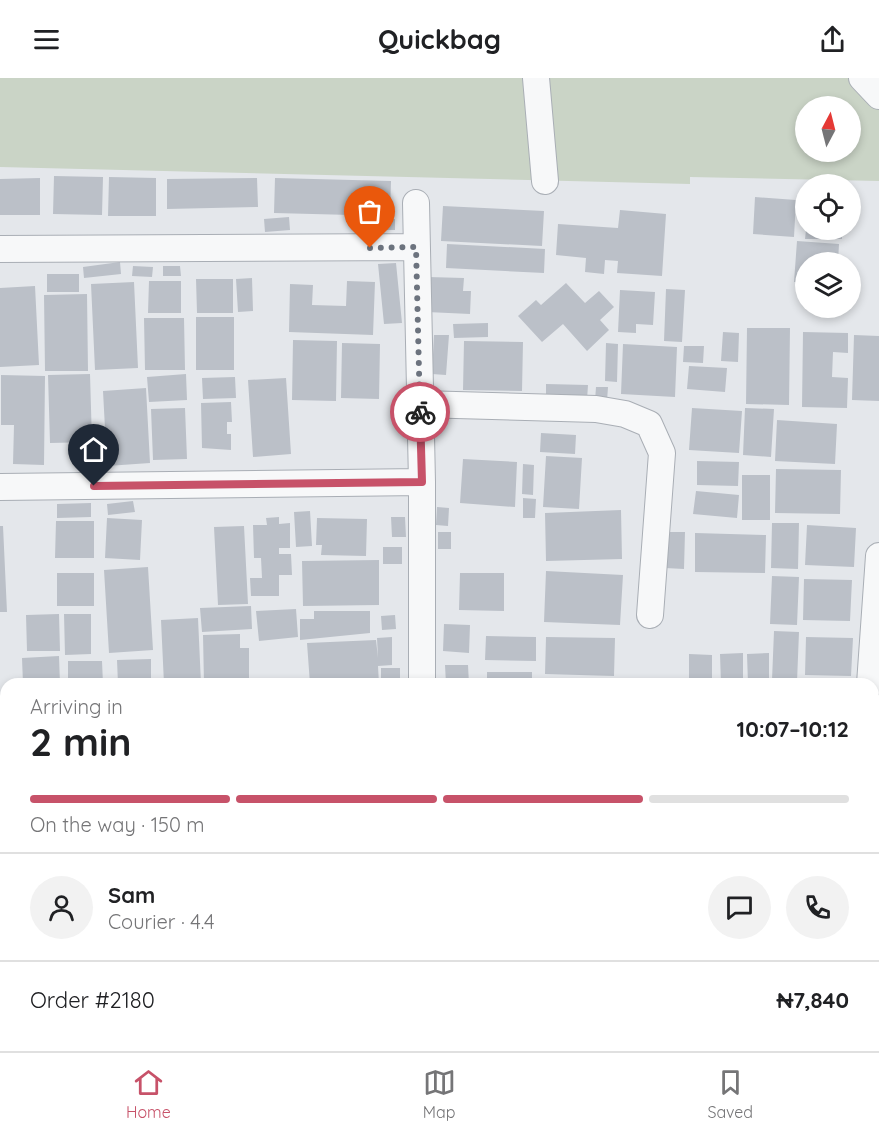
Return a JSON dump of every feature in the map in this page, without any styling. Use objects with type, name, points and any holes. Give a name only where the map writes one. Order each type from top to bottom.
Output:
[{"type":"street","points":[[536,78],[544,181]]},
{"type":"street","points":[[862,78],[879,96]]},
{"type":"street","points":[[416,203],[422,482],[422,678]]},
{"type":"street","points":[[0,249],[416,247]]},
{"type":"street","points":[[420,404],[596,409],[625,414],[649,424],[662,453],[650,615]]},
{"type":"street","points":[[0,487],[422,482]]},
{"type":"street","points":[[870,678],[879,556]]},
{"type":"green space","points":[[0,78],[879,78],[879,181],[861,181],[861,174],[795,174],[795,179],[690,177],[690,184],[0,167]]},
{"type":"building","points":[[54,176],[103,177],[102,215],[53,214]]},
{"type":"building","points":[[109,177],[156,178],[156,216],[108,216]]},
{"type":"building","points":[[40,178],[40,215],[0,215],[0,179]]},
{"type":"building","points":[[257,178],[258,207],[167,209],[167,179]]},
{"type":"building","points":[[275,178],[391,181],[390,216],[274,213]]},
{"type":"building","points":[[755,197],[795,200],[794,237],[753,234]]},
{"type":"building","points":[[443,206],[544,211],[542,246],[441,241]]},
{"type":"building","points":[[620,210],[666,214],[662,276],[617,273],[618,261],[605,260],[604,274],[585,272],[586,258],[556,255],[558,224],[618,228]]},
{"type":"building","points":[[289,217],[290,230],[265,232],[264,219]]},
{"type":"building","points":[[395,219],[395,230],[378,230],[377,220]]},
{"type":"building","points":[[797,241],[839,244],[839,252],[796,252]]},
{"type":"building","points":[[447,244],[545,249],[544,273],[446,268]]},
{"type":"building","points":[[120,262],[121,274],[84,278],[83,267]]},
{"type":"building","points":[[396,263],[402,323],[384,324],[378,264]]},
{"type":"building","points":[[133,266],[153,267],[152,277],[132,276]]},
{"type":"building","points":[[163,266],[180,266],[181,276],[163,276]]},
{"type":"building","points":[[47,274],[79,274],[79,292],[47,292]]},
{"type":"building","points":[[428,277],[464,278],[463,291],[471,291],[470,314],[427,312]]},
{"type":"building","points":[[252,278],[253,311],[238,312],[236,279]]},
{"type":"building","points":[[196,279],[233,279],[233,313],[197,313]]},
{"type":"building","points":[[149,281],[181,281],[181,313],[148,313]]},
{"type":"building","points":[[347,281],[375,282],[373,335],[289,332],[290,284],[313,285],[312,305],[346,306]]},
{"type":"building","points":[[134,282],[138,368],[95,370],[91,284]]},
{"type":"building","points":[[566,283],[585,303],[599,291],[614,307],[600,320],[609,330],[587,351],[563,324],[542,342],[518,316],[536,300],[541,305]]},
{"type":"building","points":[[35,286],[39,365],[0,367],[0,288]]},
{"type":"building","points":[[666,289],[685,290],[682,342],[664,341]]},
{"type":"building","points":[[620,290],[655,292],[653,325],[636,324],[636,333],[618,332]]},
{"type":"building","points":[[87,294],[88,371],[45,371],[44,295]]},
{"type":"building","points":[[196,317],[234,317],[234,370],[196,370]]},
{"type":"building","points":[[144,318],[184,318],[185,370],[145,370]]},
{"type":"building","points":[[488,323],[488,337],[454,338],[453,324]]},
{"type":"building","points":[[747,328],[790,328],[789,405],[746,404]]},
{"type":"building","points":[[723,332],[739,333],[738,362],[721,361]]},
{"type":"building","points":[[803,332],[848,333],[848,353],[833,352],[832,377],[848,378],[847,408],[802,407]]},
{"type":"building","points":[[434,335],[449,335],[446,375],[432,374]]},
{"type":"building","points":[[854,335],[879,336],[879,401],[852,400]]},
{"type":"building","points":[[293,340],[337,341],[336,401],[292,400]]},
{"type":"building","points":[[464,341],[523,342],[522,391],[463,390]]},
{"type":"building","points":[[342,343],[380,344],[379,399],[341,398]]},
{"type":"building","points":[[606,343],[618,344],[617,382],[605,381]]},
{"type":"building","points":[[623,344],[677,347],[675,397],[621,394]]},
{"type":"building","points":[[684,346],[704,346],[703,363],[683,362]]},
{"type":"building","points":[[689,366],[727,368],[725,392],[687,389]]},
{"type":"building","points":[[90,374],[92,442],[50,443],[48,375]]},
{"type":"building","points":[[186,374],[187,400],[149,402],[147,377]]},
{"type":"building","points":[[1,375],[45,376],[44,465],[13,464],[14,425],[1,425]]},
{"type":"building","points":[[235,377],[236,398],[203,399],[202,378]]},
{"type":"building","points":[[286,378],[291,454],[253,457],[248,380]]},
{"type":"building","points":[[546,384],[588,385],[587,400],[546,398]]},
{"type":"building","points":[[596,387],[608,387],[607,401],[595,401]]},
{"type":"building","points":[[146,388],[150,463],[107,466],[103,391]]},
{"type":"building","points":[[231,402],[232,422],[227,422],[227,434],[231,434],[231,450],[202,448],[201,403]]},
{"type":"building","points":[[185,408],[187,459],[153,460],[151,409]]},
{"type":"building","points":[[692,408],[742,411],[739,453],[689,450]]},
{"type":"building","points":[[745,408],[774,409],[771,457],[743,455]]},
{"type":"building","points":[[777,420],[837,424],[835,464],[775,461]]},
{"type":"building","points":[[541,433],[576,435],[575,454],[540,452]]},
{"type":"building","points":[[546,456],[582,458],[579,509],[543,507]]},
{"type":"building","points":[[463,459],[517,462],[515,507],[460,503]]},
{"type":"building","points":[[697,461],[739,462],[738,486],[697,485]]},
{"type":"building","points":[[523,464],[534,465],[533,495],[522,494]]},
{"type":"building","points":[[776,469],[841,470],[840,514],[775,513]]},
{"type":"building","points":[[742,475],[770,475],[770,520],[742,520]]},
{"type":"building","points":[[696,491],[739,495],[737,518],[693,514]]},
{"type":"building","points":[[523,498],[536,499],[535,518],[523,518]]},
{"type":"building","points":[[133,501],[135,512],[108,515],[107,504]]},
{"type":"building","points":[[91,503],[91,517],[57,518],[57,504]]},
{"type":"building","points":[[437,507],[449,508],[448,526],[436,525]]},
{"type":"building","points":[[621,510],[622,559],[546,561],[545,513]]},
{"type":"building","points":[[310,511],[312,546],[296,547],[294,512]]},
{"type":"building","points":[[279,517],[279,524],[290,523],[290,548],[279,548],[279,554],[291,554],[292,575],[279,575],[279,596],[251,596],[250,578],[262,578],[261,558],[254,558],[253,525],[267,525],[266,518]]},
{"type":"building","points":[[391,517],[405,517],[406,537],[392,537]]},
{"type":"building","points":[[107,518],[142,520],[140,560],[105,558]]},
{"type":"building","points":[[317,518],[367,519],[366,556],[321,555],[322,545],[316,545]]},
{"type":"building","points":[[56,521],[94,521],[94,558],[55,558]]},
{"type":"building","points":[[772,523],[799,523],[798,569],[771,568]]},
{"type":"building","points":[[807,525],[856,528],[854,567],[805,565]]},
{"type":"building","points":[[0,526],[3,526],[7,612],[0,612]]},
{"type":"building","points":[[244,526],[248,604],[218,605],[214,527]]},
{"type":"building","points":[[438,532],[451,532],[451,549],[438,549]]},
{"type":"building","points":[[665,532],[685,532],[684,569],[665,568]]},
{"type":"building","points":[[695,533],[766,535],[765,573],[695,572]]},
{"type":"building","points":[[383,547],[402,547],[402,564],[383,564]]},
{"type":"building","points":[[379,560],[379,605],[303,606],[302,561]]},
{"type":"building","points":[[148,567],[153,650],[109,653],[104,570]]},
{"type":"building","points":[[546,571],[623,575],[620,625],[544,622]]},
{"type":"building","points":[[57,573],[94,573],[94,606],[57,606]]},
{"type":"building","points":[[460,573],[504,573],[504,611],[459,610]]},
{"type":"building","points":[[772,576],[799,577],[797,625],[770,624]]},
{"type":"building","points":[[804,579],[852,580],[850,621],[803,620]]},
{"type":"building","points":[[251,606],[252,629],[202,632],[200,608]]},
{"type":"building","points":[[296,609],[298,637],[259,641],[256,611]]},
{"type":"building","points":[[314,611],[370,611],[370,633],[300,640],[300,619],[314,619]]},
{"type":"building","points":[[59,614],[60,651],[27,651],[26,615]]},
{"type":"building","points":[[64,614],[91,614],[91,654],[65,655]]},
{"type":"building","points":[[395,615],[396,629],[382,630],[381,616]]},
{"type":"building","points":[[198,618],[201,678],[164,678],[161,620]]},
{"type":"building","points":[[444,624],[470,625],[469,653],[443,651]]},
{"type":"building","points":[[774,631],[799,632],[797,678],[772,678]]},
{"type":"building","points":[[240,634],[240,648],[249,648],[249,678],[204,678],[203,635]]},
{"type":"building","points":[[486,636],[536,637],[536,661],[485,660]]},
{"type":"building","points":[[392,637],[392,665],[378,666],[379,678],[310,678],[307,643],[376,640],[378,658],[377,638]]},
{"type":"building","points":[[546,637],[615,638],[614,676],[545,674]]},
{"type":"building","points":[[806,637],[853,638],[851,676],[805,675]]},
{"type":"building","points":[[743,653],[743,678],[721,678],[720,654]]},
{"type":"building","points":[[769,653],[769,678],[748,678],[747,654]]},
{"type":"building","points":[[689,654],[712,655],[712,678],[689,678]]},
{"type":"building","points":[[59,656],[60,678],[23,678],[22,658]]},
{"type":"building","points":[[151,659],[151,678],[118,678],[117,660]]},
{"type":"building","points":[[68,661],[102,661],[103,678],[68,678]]},
{"type":"building","points":[[445,665],[468,665],[469,678],[446,678]]},
{"type":"building","points":[[381,668],[400,668],[400,678],[381,678]]},
{"type":"building","points":[[487,672],[532,672],[532,678],[487,678]]},
{"type":"way so far","points":[[370,248],[416,247],[420,412]]},
{"type":"route","points":[[94,486],[422,482],[420,412]]}]
